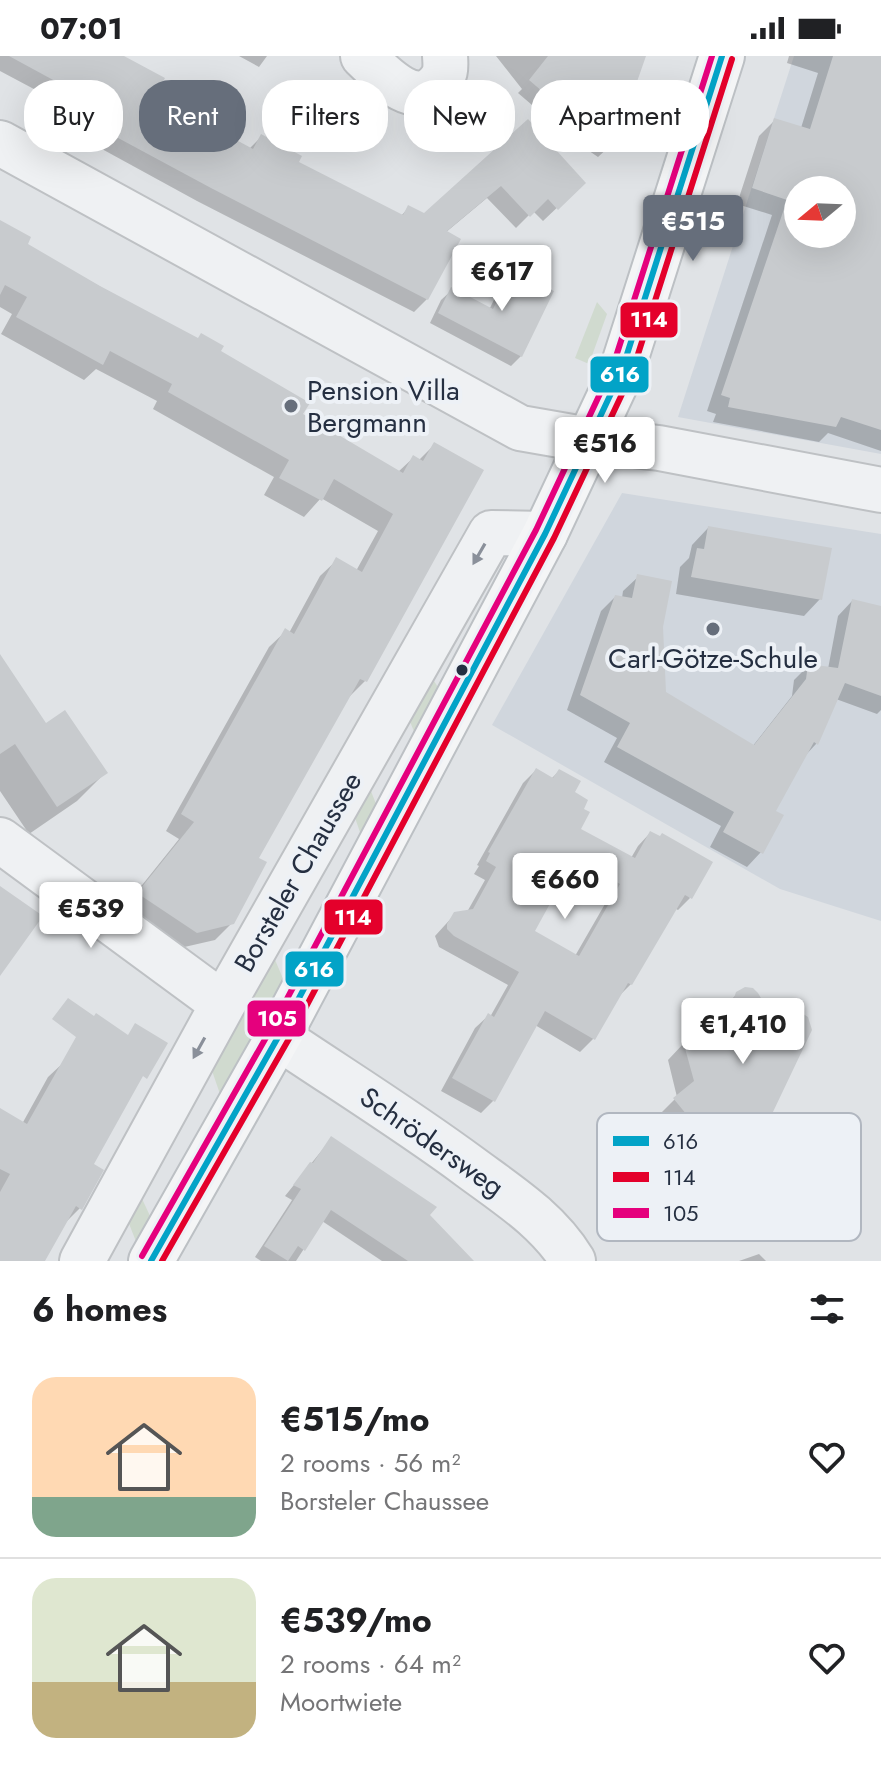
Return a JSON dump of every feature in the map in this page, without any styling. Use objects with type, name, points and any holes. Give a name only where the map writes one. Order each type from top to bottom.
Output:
[{"type":"main road","name":"Borsteler Chaussee","points":[[151,1261],[278,1037],[545,534],[622,370],[722,56]]},
{"type":"street","points":[[363,56],[392,82],[408,92],[420,94],[433,90],[442,80],[446,70],[445,56]]},
{"type":"street","points":[[0,143],[520,428],[659,448],[881,490]]},
{"type":"street","name":"Borsteler Chaussee","points":[[82,1261],[223,1004],[491,533],[545,534]]},
{"type":"street","points":[[0,840],[223,1004]]},
{"type":"street","name":"Schrödersweg","points":[[278,1037],[436,1142],[532,1212],[573,1261]]},
{"type":"shaded area","points":[[794,56],[881,56],[881,454],[678,417]]},
{"type":"shaded area","points":[[597,302],[607,314],[589,364],[575,358]]},
{"type":"shaded area","name":"Carl-Götze-Schule","points":[[622,493],[881,534],[881,921],[780,889],[492,725]]},
{"type":"shaded area","points":[[427,670],[443,695],[418,741],[406,712]]},
{"type":"shaded area","points":[[367,781],[378,809],[362,838],[352,809]]},
{"type":"shaded area","points":[[273,955],[284,981],[220,1094],[209,1062]]},
{"type":"shaded area","points":[[136,1186],[151,1218],[137,1244],[124,1211]]},
{"type":"building","points":[[9,56],[124,56],[165,78],[139,80],[139,149],[123,141],[123,80],[53,80]]},
{"type":"building","points":[[548,56],[646,56],[638,80],[529,80]]},
{"type":"building","points":[[833,56],[881,56],[881,430],[841,417],[836,427],[728,407],[730,398],[721,395],[784,209],[784,248],[856,248],[856,176],[784,176],[784,199],[752,188],[774,118],[810,129]]},
{"type":"building","points":[[528,119],[531,122],[531,152],[558,152],[586,183],[558,210],[548,199],[530,217],[501,186],[447,231],[461,239],[428,300],[144,152],[246,152],[246,145],[253,149],[261,134],[262,152],[295,152],[302,156],[299,162],[403,215],[408,205],[424,213],[491,152],[515,152],[515,131]]},
{"type":"building","points":[[0,220],[31,237],[28,244],[100,286],[198,338],[201,333],[224,346],[221,351],[310,403],[303,414],[403,473],[413,455],[423,461],[434,442],[484,470],[367,682],[360,679],[259,858],[267,862],[234,924],[197,933],[137,893],[194,822],[181,814],[285,628],[294,634],[336,557],[362,572],[393,514],[334,479],[322,501],[279,478],[289,460],[168,392],[172,384],[110,351],[103,365],[16,317],[27,297],[5,285],[0,295]]},
{"type":"building","points":[[512,271],[554,291],[522,357],[438,313],[451,287],[493,309]]},
{"type":"building","points":[[708,526],[832,548],[822,600],[691,577],[697,548],[704,549]]},
{"type":"building","points":[[637,574],[672,581],[663,627],[666,692],[754,745],[806,679],[808,664],[838,668],[852,599],[881,606],[881,696],[845,683],[818,745],[814,742],[776,811],[784,815],[763,854],[723,832],[734,812],[617,747],[630,723],[580,695],[615,595],[632,598]]},
{"type":"building","points":[[0,654],[46,723],[65,710],[108,773],[57,807],[15,744],[0,754]]},
{"type":"building","points":[[536,768],[553,778],[559,769],[581,781],[575,792],[588,800],[584,809],[590,812],[581,829],[635,858],[650,831],[660,836],[662,833],[713,862],[692,899],[685,895],[632,985],[628,983],[595,1040],[545,1011],[495,1102],[452,1078],[488,1013],[494,1017],[519,972],[454,936],[447,929],[454,912],[473,909],[496,867],[486,861],[488,852]],"holes":[[[575,858],[620,884],[579,956],[535,931]]]},
{"type":"building","points":[[0,886],[43,916],[0,976]]},
{"type":"building","points":[[745,987],[753,988],[772,1017],[800,1012],[808,1017],[812,1030],[772,1113],[685,1113],[673,1098],[694,1081],[683,1041],[735,1027],[733,1001],[736,992]]},
{"type":"building","points":[[68,998],[128,1035],[135,1023],[168,1043],[147,1079],[143,1076],[94,1164],[104,1170],[82,1210],[76,1206],[45,1261],[0,1261],[0,1192],[10,1174],[0,1169],[0,1108],[27,1124],[76,1037],[52,1019]]},
{"type":"building","points":[[331,1136],[437,1207],[430,1215],[474,1261],[408,1261],[331,1210],[305,1251],[298,1246],[288,1261],[264,1246],[301,1189],[293,1185]]},
{"type":"transit line","name":"105","points":[[142,1256],[272,1027],[536,530],[613,366],[712,56]]},
{"type":"transit line","name":"616","points":[[151,1261],[281,1032],[545,534],[622,370],[722,56]]},
{"type":"transit line","name":"114","points":[[162,1261],[290,1037],[554,538],[632,373],[732,59]]},
{"type":"place","name":"Pension Villa Bergmann","points":[[291,406]]},
{"type":"place","name":"Carl-Götze-Schule","points":[[713,629]]}]
